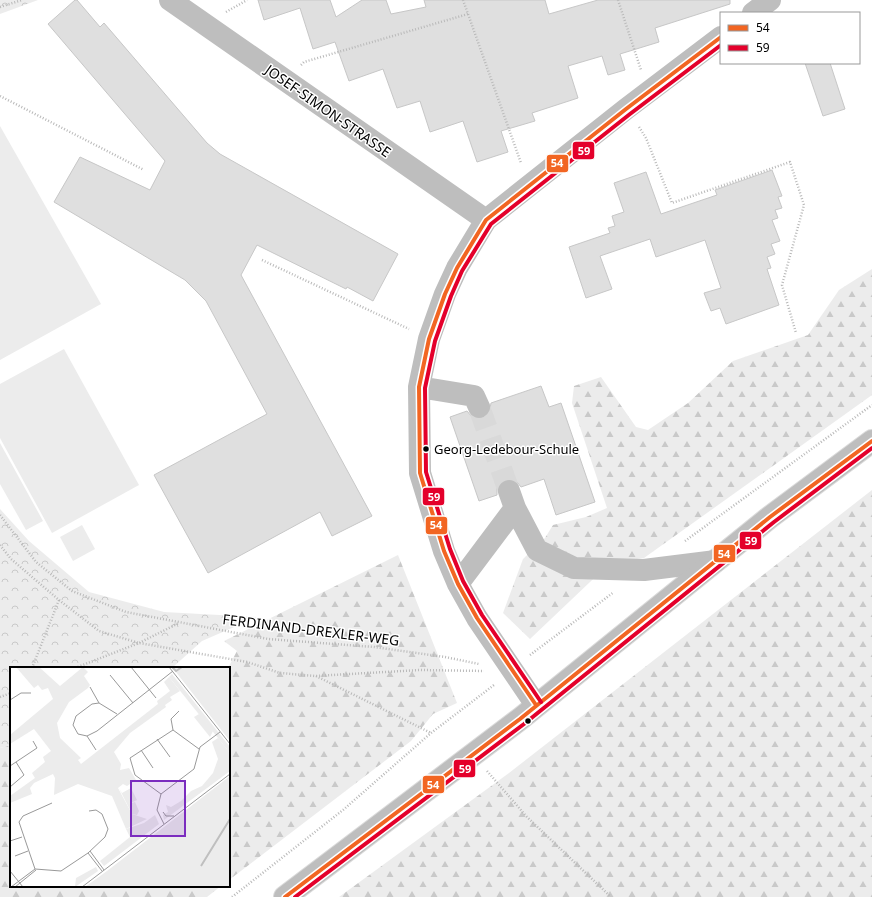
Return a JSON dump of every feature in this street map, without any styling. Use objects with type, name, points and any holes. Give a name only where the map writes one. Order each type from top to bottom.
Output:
[{"type":"street","name":"JOSEF-SIMON-STRASSE","points":[[170,0],[486,220]]},
{"type":"street","points":[[754,12],[770,0]]},
{"type":"street","points":[[536,705],[477,618],[458,584],[444,551],[420,473],[419,387],[429,339],[445,294],[457,268],[486,220],[649,91],[720,38]]},
{"type":"street","points":[[419,387],[474,396],[479,407]]},
{"type":"street","points":[[285,897],[536,705],[716,560],[872,440]]},
{"type":"street","points":[[458,584],[512,499],[537,550],[574,568],[644,570],[716,560]]},
{"type":"path","points":[[0,7],[22,0]]},
{"type":"path","points":[[463,0],[522,164],[532,184]]},
{"type":"path","points":[[618,0],[649,91]]},
{"type":"path","points":[[287,82],[304,62],[468,14]]},
{"type":"path","points":[[0,96],[144,170]]},
{"type":"path","points":[[626,109],[646,138],[672,203],[790,162],[804,205],[782,285],[796,334]]},
{"type":"path","points":[[262,260],[429,339]]},
{"type":"path","points":[[682,543],[872,405]]},
{"type":"path","name":"FERDINAND-DREXLER-WEG","points":[[0,515],[36,562],[72,591],[126,612],[268,639],[374,647],[445,657],[513,671]]},
{"type":"path","points":[[0,546],[11,559],[59,600],[99,631],[139,643],[247,662],[280,673],[315,676],[420,670],[513,671]]},
{"type":"path","points":[[232,897],[343,810],[431,733],[513,671],[542,645],[644,570]]},
{"type":"path","points":[[32,667],[59,600]]},
{"type":"path","points":[[78,667],[139,643],[179,623]]},
{"type":"path","points":[[315,676],[431,733]]},
{"type":"path","points":[[0,697],[10,693]]},
{"type":"path","points":[[472,754],[527,817],[611,897]]},
{"type":"green space","points":[[0,0],[38,0],[0,14]]},
{"type":"green space","points":[[0,126],[101,304],[0,360]]},
{"type":"green space","points":[[872,269],[872,395],[644,558],[610,563],[530,639],[503,613],[523,559],[545,538],[553,525],[586,517],[607,508],[572,403],[574,386],[601,377],[636,427],[648,430],[688,403],[733,361],[808,335],[839,290]]},
{"type":"green space","points":[[64,349],[139,485],[52,533],[0,438],[0,384]]},
{"type":"green space","points":[[0,443],[43,521],[26,530],[0,484]]},
{"type":"green space","points":[[872,490],[872,897],[339,897],[509,773]]},
{"type":"green space","points":[[0,509],[29,541],[89,592],[164,612],[257,617],[202,641],[173,667],[10,667],[10,745],[0,748]]},
{"type":"green space","points":[[82,525],[95,549],[73,561],[60,537]]},
{"type":"green space","points":[[398,555],[457,703],[433,714],[411,741],[230,879],[230,667],[229,667],[237,651],[224,641]]},
{"type":"green space","points":[[10,745],[10,887],[220,887],[207,897],[0,897],[0,748]]},
{"type":"building","points":[[75,0],[77,0],[100,27],[104,23],[207,143],[220,154],[398,254],[373,301],[347,287],[346,289],[257,245],[241,275],[372,516],[332,536],[320,512],[208,573],[154,475],[267,414],[206,301],[185,280],[54,202],[80,157],[150,190],[165,161],[48,24]]},
{"type":"building","points":[[258,0],[330,0],[336,17],[362,0],[386,0],[391,14],[426,7],[424,0],[545,0],[549,14],[598,0],[730,0],[730,4],[655,28],[659,42],[620,54],[625,70],[608,75],[602,56],[568,66],[578,98],[532,113],[535,121],[501,131],[508,152],[477,162],[463,121],[430,132],[420,101],[397,108],[383,69],[349,81],[335,42],[313,49],[300,8],[264,20]]},
{"type":"building","points":[[805,64],[830,64],[845,109],[823,116]]},
{"type":"building","points":[[772,170],[782,196],[778,197],[782,208],[775,210],[778,218],[772,220],[780,241],[771,244],[775,254],[767,257],[771,268],[767,269],[779,305],[726,324],[720,308],[711,311],[704,293],[721,288],[705,240],[656,257],[650,239],[600,256],[612,289],[586,298],[569,247],[610,233],[608,228],[615,226],[612,216],[624,212],[614,183],[646,172],[661,214],[717,195],[715,190]]},
{"type":"building","points":[[541,386],[549,407],[561,403],[595,502],[556,515],[544,479],[521,487],[517,482],[511,479],[504,479],[499,483],[497,495],[479,501],[450,417],[467,411],[472,417],[478,419],[484,418],[489,414],[491,403]]},
{"type":"tunnel","points":[[479,407],[509,491]]},
{"type":"transit line","name":"54","points":[[536,705],[477,618],[458,584],[444,551],[420,473],[419,387],[429,339],[445,294],[457,268],[486,220],[626,109],[720,38]]},
{"type":"transit line","name":"59","points":[[541,702],[482,615],[463,581],[450,549],[426,472],[425,388],[435,341],[451,296],[462,271],[491,224],[630,114],[720,46]]},
{"type":"transit line","name":"54","points":[[285,897],[520,719],[770,517],[872,441]]},
{"type":"transit line","name":"59","points":[[295,897],[524,724],[774,522],[872,448]]},
{"type":"place","name":"Georg-Ledebour-Schule","points":[[426,449]]}]
